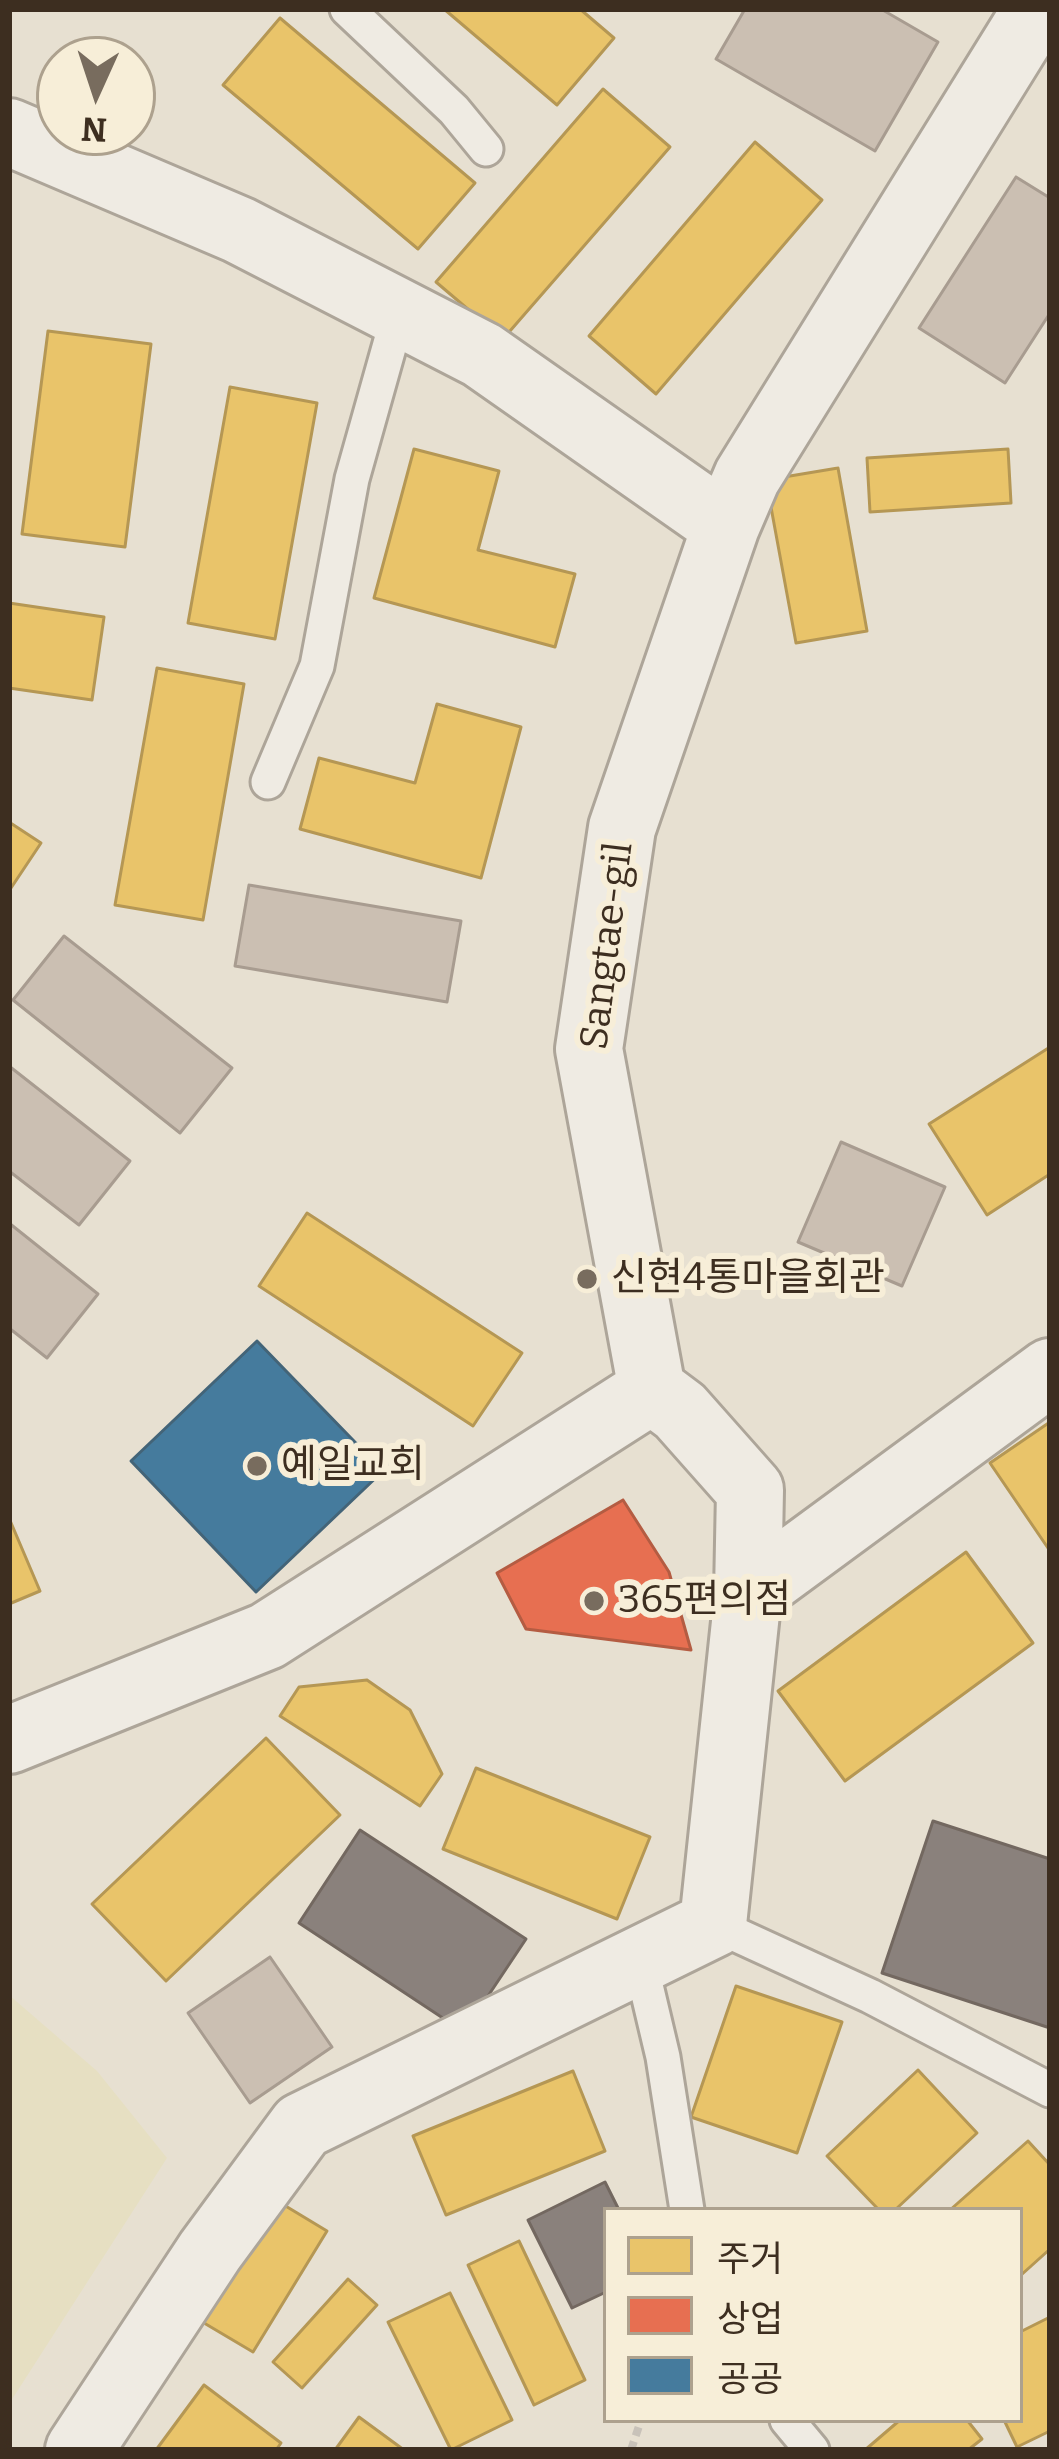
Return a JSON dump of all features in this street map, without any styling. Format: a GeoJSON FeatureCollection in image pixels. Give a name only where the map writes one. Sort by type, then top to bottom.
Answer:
{"type":"FeatureCollection","features":[{"type":"Feature","properties":{"kind":"street","name":"Sangtae-gil"},"geometry":{"type":"LineString","coordinates":[[652,1390],[589,1049],[622,828],[747,477],[1036,9]]}},
{"type":"Feature","properties":{"kind":"street"},"geometry":{"type":"LineString","coordinates":[[9,132],[239,230],[482,355],[726,526]]}},
{"type":"Feature","properties":{"kind":"street"},"geometry":{"type":"LineString","coordinates":[[748,1594],[1050,1372]]}},
{"type":"Feature","properties":{"kind":"street"},"geometry":{"type":"LineString","coordinates":[[9,1740],[267,1636],[652,1390],[680,1411],[749,1490],[748,1594],[713,1924],[302,2126],[79,2450]]}},
{"type":"Feature","properties":{"kind":"lane"},"geometry":{"type":"LineString","coordinates":[[347,9],[454,110],[487,149]]}},
{"type":"Feature","properties":{"kind":"lane"},"geometry":{"type":"LineString","coordinates":[[268,782],[317,666],[352,479],[399,312]]}},
{"type":"Feature","properties":{"kind":"lane"},"geometry":{"type":"LineString","coordinates":[[713,1924],[870,1996],[1050,2090]]}},
{"type":"Feature","properties":{"kind":"lane"},"geometry":{"type":"LineString","coordinates":[[640,1960],[663,2056],[687,2207]]}},
{"type":"Feature","properties":{"kind":"lane"},"geometry":{"type":"LineString","coordinates":[[790,2423],[812,2450]]}},
{"type":"Feature","properties":{"kind":"shaded area"},"geometry":{"type":"Polygon","coordinates":[[[9,1995],[97,2071],[167,2158],[9,2404],[9,1995]]]}},
{"type":"Feature","properties":{"kind":"building: 주거"},"geometry":{"type":"Polygon","coordinates":[[[444,9],[580,9],[614,38],[557,105],[444,9]]]}},
{"type":"Feature","properties":{"kind":"building: 주거"},"geometry":{"type":"Polygon","coordinates":[[[280,18],[475,183],[418,249],[223,85],[280,18]]]}},
{"type":"Feature","properties":{"kind":"building: 주거"},"geometry":{"type":"Polygon","coordinates":[[[603,89],[670,147],[503,339],[436,282],[603,89]]]}},
{"type":"Feature","properties":{"kind":"building: 주거"},"geometry":{"type":"Polygon","coordinates":[[[755,142],[822,200],[656,394],[589,336],[755,142]]]}},
{"type":"Feature","properties":{"kind":"building: 주거"},"geometry":{"type":"Polygon","coordinates":[[[48,331],[151,344],[125,547],[22,534],[48,331]]]}},
{"type":"Feature","properties":{"kind":"building: 주거"},"geometry":{"type":"Polygon","coordinates":[[[230,387],[317,403],[275,639],[188,623],[230,387]]]}},
{"type":"Feature","properties":{"kind":"building: 주거"},"geometry":{"type":"Polygon","coordinates":[[[414,449],[499,471],[478,550],[575,574],[555,647],[374,598],[414,449]]]}},
{"type":"Feature","properties":{"kind":"building: 주거"},"geometry":{"type":"Polygon","coordinates":[[[1008,449],[1011,503],[870,512],[867,458],[1008,449]]]}},
{"type":"Feature","properties":{"kind":"building: 주거"},"geometry":{"type":"Polygon","coordinates":[[[838,468],[867,631],[796,643],[766,480],[838,468]]]}},
{"type":"Feature","properties":{"kind":"building: 주거"},"geometry":{"type":"Polygon","coordinates":[[[9,603],[104,617],[92,700],[9,688],[9,603]]]}},
{"type":"Feature","properties":{"kind":"building: 주거"},"geometry":{"type":"Polygon","coordinates":[[[157,668],[244,684],[203,920],[115,905],[157,668]]]}},
{"type":"Feature","properties":{"kind":"building: 주거"},"geometry":{"type":"Polygon","coordinates":[[[437,704],[521,727],[481,878],[300,829],[319,758],[415,783],[437,704]]]}},
{"type":"Feature","properties":{"kind":"building: 주거"},"geometry":{"type":"Polygon","coordinates":[[[9,822],[41,843],[9,891],[9,822]]]}},
{"type":"Feature","properties":{"kind":"building: 주거"},"geometry":{"type":"Polygon","coordinates":[[[1050,1047],[1050,1174],[987,1215],[929,1124],[1050,1047]]]}},
{"type":"Feature","properties":{"kind":"building: 주거"},"geometry":{"type":"Polygon","coordinates":[[[307,1213],[522,1353],[473,1426],[259,1286],[307,1213]]]}},
{"type":"Feature","properties":{"kind":"building: 주거"},"geometry":{"type":"Polygon","coordinates":[[[1050,1422],[1050,1551],[990,1463],[1050,1422]]]}},
{"type":"Feature","properties":{"kind":"building: 주거"},"geometry":{"type":"Polygon","coordinates":[[[9,1518],[40,1591],[9,1604],[9,1518]]]}},
{"type":"Feature","properties":{"kind":"building: 주거"},"geometry":{"type":"Polygon","coordinates":[[[966,1552],[1033,1643],[845,1781],[778,1691],[966,1552]]]}},
{"type":"Feature","properties":{"kind":"building: 주거"},"geometry":{"type":"Polygon","coordinates":[[[367,1680],[410,1710],[442,1774],[420,1806],[280,1716],[299,1687],[367,1680]]]}},
{"type":"Feature","properties":{"kind":"building: 주거"},"geometry":{"type":"Polygon","coordinates":[[[266,1738],[340,1815],[166,1981],[92,1904],[266,1738]]]}},
{"type":"Feature","properties":{"kind":"building: 주거"},"geometry":{"type":"Polygon","coordinates":[[[476,1768],[650,1837],[617,1919],[443,1849],[476,1768]]]}},
{"type":"Feature","properties":{"kind":"building: 주거"},"geometry":{"type":"Polygon","coordinates":[[[736,1986],[842,2022],[797,2153],[691,2117],[736,1986]]]}},
{"type":"Feature","properties":{"kind":"building: 주거"},"geometry":{"type":"Polygon","coordinates":[[[918,2070],[977,2133],[898,2207],[876,2207],[827,2156],[918,2070]]]}},
{"type":"Feature","properties":{"kind":"building: 주거"},"geometry":{"type":"Polygon","coordinates":[[[573,2071],[605,2151],[446,2215],[413,2136],[573,2071]]]}},
{"type":"Feature","properties":{"kind":"building: 주거"},"geometry":{"type":"Polygon","coordinates":[[[1028,2141],[1050,2165],[1050,2249],[1023,2273],[1023,2207],[953,2207],[1028,2141]]]}},
{"type":"Feature","properties":{"kind":"building: 주거"},"geometry":{"type":"Polygon","coordinates":[[[274,2199],[327,2231],[253,2352],[199,2320],[274,2199]]]}},
{"type":"Feature","properties":{"kind":"building: 주거"},"geometry":{"type":"Polygon","coordinates":[[[519,2241],[585,2380],[534,2405],[468,2265],[519,2241]]]}},
{"type":"Feature","properties":{"kind":"building: 주거"},"geometry":{"type":"Polygon","coordinates":[[[348,2279],[377,2305],[302,2388],[273,2362],[348,2279]]]}},
{"type":"Feature","properties":{"kind":"building: 주거"},"geometry":{"type":"Polygon","coordinates":[[[450,2293],[512,2420],[451,2450],[388,2322],[450,2293]]]}},
{"type":"Feature","properties":{"kind":"building: 주거"},"geometry":{"type":"Polygon","coordinates":[[[1050,2317],[1050,2431],[1017,2447],[1005,2423],[1023,2423],[1023,2330],[1050,2317]]]}},
{"type":"Feature","properties":{"kind":"building: 주거"},"geometry":{"type":"Polygon","coordinates":[[[204,2385],[281,2443],[276,2450],[156,2450],[204,2385]]]}},
{"type":"Feature","properties":{"kind":"building: 주거"},"geometry":{"type":"Polygon","coordinates":[[[359,2417],[404,2450],[335,2450],[359,2417]]]}},
{"type":"Feature","properties":{"kind":"building: 주거"},"geometry":{"type":"Polygon","coordinates":[[[896,2423],[969,2423],[982,2439],[968,2450],[865,2450],[896,2423]]]}},
{"type":"Feature","properties":{"kind":"building: 상업","name":"365편의점"},"geometry":{"type":"Polygon","coordinates":[[[623,1500],[669,1572],[691,1650],[526,1629],[497,1573],[623,1500]]]}},
{"type":"Feature","properties":{"kind":"building: 공공","name":"예일교회"},"geometry":{"type":"Polygon","coordinates":[[[257,1341],[383,1471],[256,1592],[131,1461],[257,1341]]]}},
{"type":"Feature","properties":{"kind":"building: 공업"},"geometry":{"type":"Polygon","coordinates":[[[933,1821],[1050,1859],[1050,2028],[882,1973],[933,1821]]]}},
{"type":"Feature","properties":{"kind":"building: 공업"},"geometry":{"type":"Polygon","coordinates":[[[360,1830],[526,1939],[464,2032],[299,1923],[360,1830]]]}},
{"type":"Feature","properties":{"kind":"building: 공업"},"geometry":{"type":"Polygon","coordinates":[[[605,2182],[618,2207],[603,2207],[603,2293],[572,2308],[528,2220],[605,2182]]]}},
{"type":"Feature","properties":{"kind":"building: 기타"},"geometry":{"type":"Polygon","coordinates":[[[745,9],[881,9],[938,42],[875,151],[716,59],[745,9]]]}},
{"type":"Feature","properties":{"kind":"building: 기타"},"geometry":{"type":"Polygon","coordinates":[[[1016,177],[1050,198],[1050,313],[1005,383],[919,328],[1016,177]]]}},
{"type":"Feature","properties":{"kind":"building: 기타"},"geometry":{"type":"Polygon","coordinates":[[[249,885],[461,921],[447,1002],[235,966],[249,885]]]}},
{"type":"Feature","properties":{"kind":"building: 기타"},"geometry":{"type":"Polygon","coordinates":[[[64,936],[232,1068],[180,1133],[13,1000],[64,936]]]}},
{"type":"Feature","properties":{"kind":"building: 기타"},"geometry":{"type":"Polygon","coordinates":[[[9,1066],[130,1161],[79,1225],[9,1171],[9,1066]]]}},
{"type":"Feature","properties":{"kind":"building: 기타"},"geometry":{"type":"Polygon","coordinates":[[[841,1142],[945,1187],[902,1286],[798,1242],[841,1142]]]}},
{"type":"Feature","properties":{"kind":"building: 기타"},"geometry":{"type":"Polygon","coordinates":[[[9,1223],[98,1294],[47,1358],[9,1328],[9,1223]]]}},
{"type":"Feature","properties":{"kind":"building: 기타"},"geometry":{"type":"Polygon","coordinates":[[[270,1957],[332,2047],[250,2103],[188,2013],[270,1957]]]}},
{"type":"Feature","properties":{"kind":"place","name":"신현4통마을회관"},"geometry":{"type":"Point","coordinates":[587,1279]}},
{"type":"Feature","properties":{"kind":"place","name":"예일교회"},"geometry":{"type":"Point","coordinates":[257,1466]}},
{"type":"Feature","properties":{"kind":"place","name":"365편의점"},"geometry":{"type":"Point","coordinates":[594,1601]}}]}
